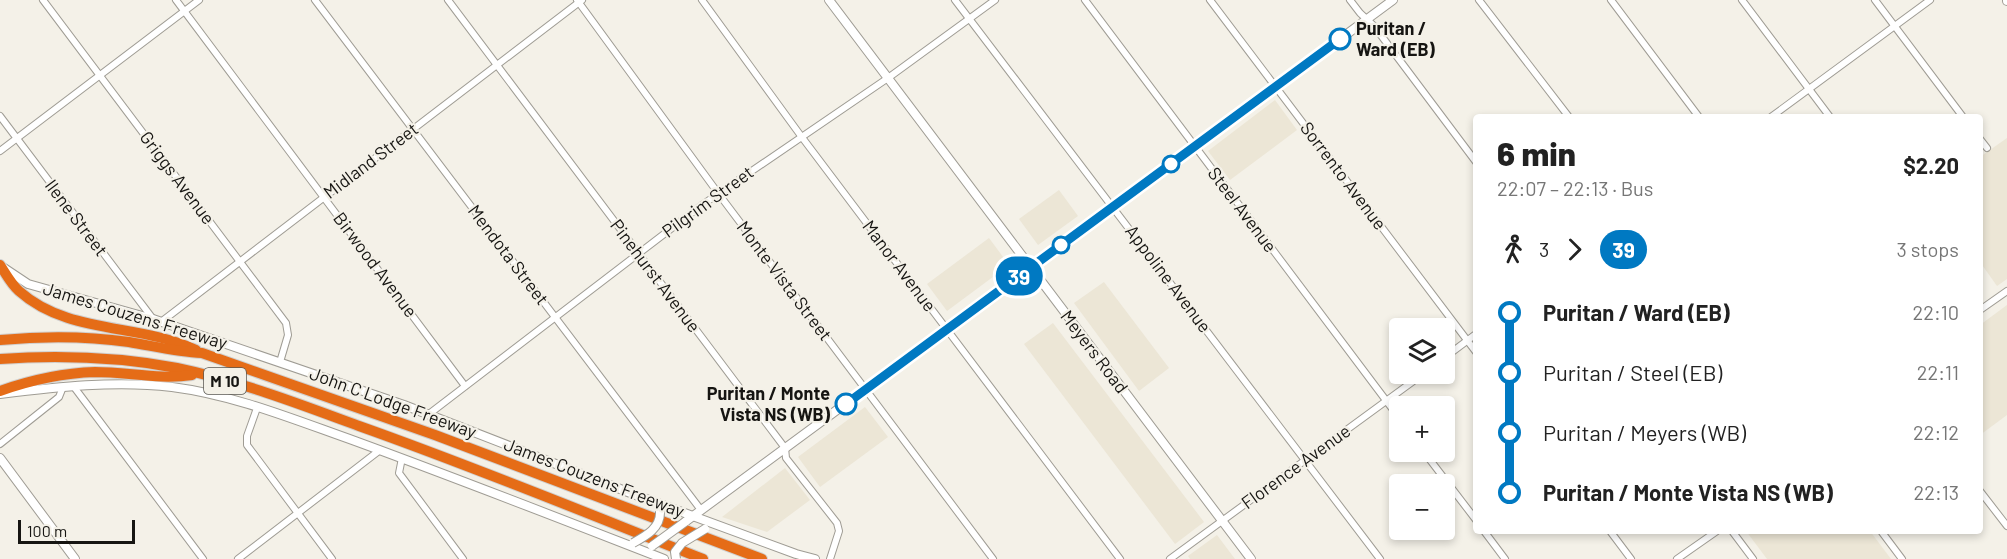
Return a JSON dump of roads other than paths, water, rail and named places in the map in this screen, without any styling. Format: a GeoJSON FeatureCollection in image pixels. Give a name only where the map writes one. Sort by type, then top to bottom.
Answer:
{"type":"FeatureCollection","features":[{"type":"Feature","properties":{"kind":"highway"},"geometry":{"type":"LineString","coordinates":[[0,265],[17,289],[31,301],[48,310],[83,323],[186,345],[202,353]]}},
{"type":"Feature","properties":{"kind":"highway","name":"John C Lodge Freeway"},"geometry":{"type":"LineString","coordinates":[[0,340],[84,338],[202,353],[435,435],[762,559]]}},
{"type":"Feature","properties":{"kind":"highway","name":"John C Lodge Freeway"},"geometry":{"type":"LineString","coordinates":[[0,359],[93,358],[177,369],[196,374],[285,400],[440,454],[703,559]]}},
{"type":"Feature","properties":{"kind":"highway"},"geometry":{"type":"LineString","coordinates":[[0,392],[52,376],[96,372],[172,378],[196,374]]}},
{"type":"Feature","properties":{"kind":"street","name":"Griggs Avenue"},"geometry":{"type":"LineString","coordinates":[[43,0],[286,323],[288,335],[280,362]]}},
{"type":"Feature","properties":{"kind":"street","name":"Birwood Avenue"},"geometry":{"type":"LineString","coordinates":[[176,0],[465,386]]}},
{"type":"Feature","properties":{"kind":"street"},"geometry":{"type":"LineString","coordinates":[[0,151],[199,0]]}},
{"type":"Feature","properties":{"kind":"street","name":"Mendota Street"},"geometry":{"type":"LineString","coordinates":[[315,0],[701,510]]}},
{"type":"Feature","properties":{"kind":"street","name":"Pinehurst Avenue"},"geometry":{"type":"LineString","coordinates":[[448,0],[785,448],[786,458],[837,523],[839,531],[830,559]]}},
{"type":"Feature","properties":{"kind":"street","name":"Manor Avenue"},"geometry":{"type":"LineString","coordinates":[[702,0],[801,136],[1120,559]]}},
{"type":"Feature","properties":{"kind":"street","name":"Meyers Road"},"geometry":{"type":"LineString","coordinates":[[830,0],[1251,559]]}},
{"type":"Feature","properties":{"kind":"street","name":"Appoline Avenue"},"geometry":{"type":"LineString","coordinates":[[955,0],[1380,559]]}},
{"type":"Feature","properties":{"kind":"street","name":"Pilgrim Street"},"geometry":{"type":"LineString","coordinates":[[429,414],[718,193],[888,78],[995,0]]}},
{"type":"Feature","properties":{"kind":"street","name":"Steel Avenue"},"geometry":{"type":"LineString","coordinates":[[1085,0],[1389,405]]}},
{"type":"Feature","properties":{"kind":"street","name":"Sorrento Avenue"},"geometry":{"type":"LineString","coordinates":[[1210,0],[1473,348]]}},
{"type":"Feature","properties":{"kind":"street"},"geometry":{"type":"LineString","coordinates":[[1350,0],[1473,158]]}},
{"type":"Feature","properties":{"kind":"street"},"geometry":{"type":"LineString","coordinates":[[635,559],[1393,0]]}},
{"type":"Feature","properties":{"kind":"street"},"geometry":{"type":"LineString","coordinates":[[1479,0],[1567,114]]}},
{"type":"Feature","properties":{"kind":"street"},"geometry":{"type":"LineString","coordinates":[[1611,0],[1697,114]]}},
{"type":"Feature","properties":{"kind":"street"},"geometry":{"type":"LineString","coordinates":[[1742,0],[1828,114]]}},
{"type":"Feature","properties":{"kind":"street"},"geometry":{"type":"LineString","coordinates":[[1875,0],[1962,114]]}},
{"type":"Feature","properties":{"kind":"street"},"geometry":{"type":"LineString","coordinates":[[1775,114],[1930,0]]}},
{"type":"Feature","properties":{"kind":"street","name":"Midland Street"},"geometry":{"type":"LineString","coordinates":[[157,321],[240,261],[579,1]]}},
{"type":"Feature","properties":{"kind":"street","name":"Monte Vista Street"},"geometry":{"type":"LineString","coordinates":[[579,1],[718,193],[866,389],[870,398],[993,559]]}},
{"type":"Feature","properties":{"kind":"street","name":"Ilene Street"},"geometry":{"type":"LineString","coordinates":[[0,116],[157,321]]}},
{"type":"Feature","properties":{"kind":"street"},"geometry":{"type":"LineString","coordinates":[[1983,143],[1987,148]]}},
{"type":"Feature","properties":{"kind":"street","name":"James Couzens Freeway"},"geometry":{"type":"LineString","coordinates":[[0,265],[28,284],[157,321],[429,414],[739,534],[815,559]]}},
{"type":"Feature","properties":{"kind":"street"},"geometry":{"type":"LineString","coordinates":[[1983,308],[2007,291]]}},
{"type":"Feature","properties":{"kind":"street"},"geometry":{"type":"LineString","coordinates":[[1455,350],[1473,336]]}},
{"type":"Feature","properties":{"kind":"street"},"geometry":{"type":"LineString","coordinates":[[0,392],[109,384],[173,387],[223,398],[402,458],[621,543],[649,549],[664,559]]}},
{"type":"Feature","properties":{"kind":"street","name":"Florence Avenue"},"geometry":{"type":"LineString","coordinates":[[1170,559],[1409,384]]}},
{"type":"Feature","properties":{"kind":"street"},"geometry":{"type":"LineString","coordinates":[[0,444],[59,397],[63,387]]}},
{"type":"Feature","properties":{"kind":"street"},"geometry":{"type":"LineString","coordinates":[[74,387],[203,559]]}},
{"type":"Feature","properties":{"kind":"street"},"geometry":{"type":"LineString","coordinates":[[257,408],[247,436],[247,445],[332,559]]}},
{"type":"Feature","properties":{"kind":"street"},"geometry":{"type":"LineString","coordinates":[[238,559],[380,450]]}},
{"type":"Feature","properties":{"kind":"street"},"geometry":{"type":"LineString","coordinates":[[0,458],[75,559]]}},
{"type":"Feature","properties":{"kind":"street"},"geometry":{"type":"LineString","coordinates":[[402,458],[399,473],[463,559]]}},
{"type":"Feature","properties":{"kind":"street"},"geometry":{"type":"LineString","coordinates":[[1432,462],[1473,516]]}},
{"type":"Feature","properties":{"kind":"street"},"geometry":{"type":"LineString","coordinates":[[1983,495],[2007,526]]}},
{"type":"Feature","properties":{"kind":"street"},"geometry":{"type":"LineString","coordinates":[[621,543],[633,543],[652,531],[660,519],[660,511],[652,501]]}},
{"type":"Feature","properties":{"kind":"street"},"geometry":{"type":"LineString","coordinates":[[676,559],[675,552],[682,543],[705,529],[713,527],[739,534]]}},
{"type":"Feature","properties":{"kind":"street"},"geometry":{"type":"LineString","coordinates":[[1486,534],[1505,559]]}},
{"type":"Feature","properties":{"kind":"street"},"geometry":{"type":"LineString","coordinates":[[1612,534],[1631,559]]}},
{"type":"Feature","properties":{"kind":"street"},"geometry":{"type":"LineString","coordinates":[[1677,559],[1712,534]]}},
{"type":"Feature","properties":{"kind":"street"},"geometry":{"type":"LineString","coordinates":[[1734,534],[1753,559]]}},
{"type":"Feature","properties":{"kind":"street"},"geometry":{"type":"LineString","coordinates":[[1883,534],[1902,559]]}},
{"type":"Feature","properties":{"kind":"place","name":"Puritan / Ward (EB)"},"geometry":{"type":"Point","coordinates":[1340,39]}},
{"type":"Feature","properties":{"kind":"place","name":"Puritan / Monte Vista NS (WB)"},"geometry":{"type":"Point","coordinates":[846,404]}}]}
